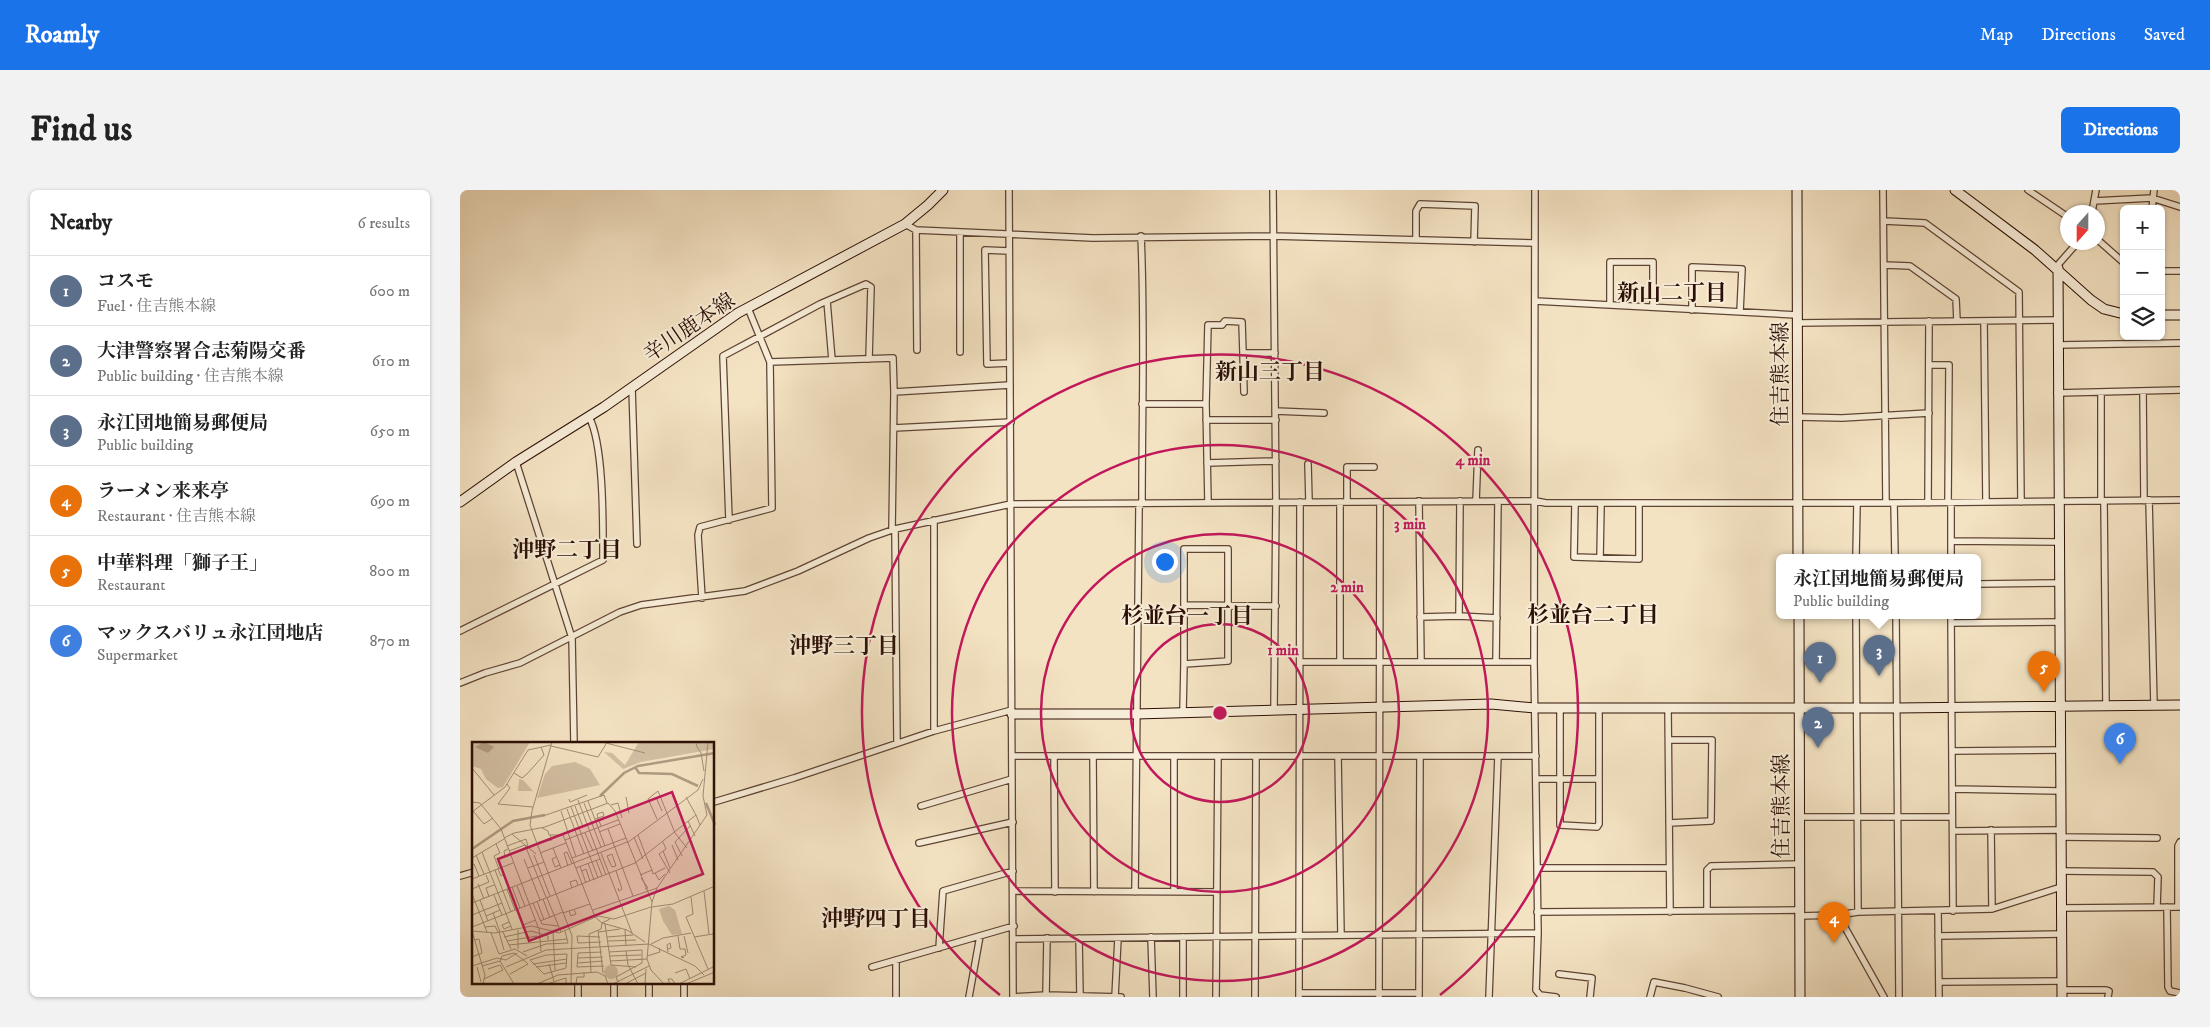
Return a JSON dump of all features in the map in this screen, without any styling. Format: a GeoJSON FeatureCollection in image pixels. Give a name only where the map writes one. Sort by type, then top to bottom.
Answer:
{"type":"FeatureCollection","features":[{"type":"Feature","properties":{"kind":"street","name":"辛川鹿本線"},"geometry":{"type":"LineString","coordinates":[[460,502],[516,462],[632,388],[700,338],[748,308],[886,236],[905,224],[928,206],[943,190]]}},
{"type":"Feature","properties":{"kind":"street"},"geometry":{"type":"LineString","coordinates":[[1009,190],[1013,997],[1046,995],[1121,997]]}},
{"type":"Feature","properties":{"kind":"street"},"geometry":{"type":"LineString","coordinates":[[1273,190],[1272,236],[1276,411],[1274,709]]}},
{"type":"Feature","properties":{"kind":"street"},"geometry":{"type":"LineString","coordinates":[[1535,190],[1536,501],[1534,662],[1538,933],[1536,990],[1540,995],[1556,997]]}},
{"type":"Feature","properties":{"kind":"street","name":"住吉熊本線"},"geometry":{"type":"LineString","coordinates":[[1797,190],[1798,554]]}},
{"type":"Feature","properties":{"kind":"street"},"geometry":{"type":"LineString","coordinates":[[1883,190],[1886,503]]}},
{"type":"Feature","properties":{"kind":"street"},"geometry":{"type":"LineString","coordinates":[[1955,190],[2057,268],[2090,300],[2104,309],[2120,313]]}},
{"type":"Feature","properties":{"kind":"street"},"geometry":{"type":"LineString","coordinates":[[2028,190],[2060,212]]}},
{"type":"Feature","properties":{"kind":"street"},"geometry":{"type":"LineString","coordinates":[[2093,205],[2096,190]]}},
{"type":"Feature","properties":{"kind":"street"},"geometry":{"type":"LineString","coordinates":[[2152,205],[2154,190]]}},
{"type":"Feature","properties":{"kind":"street"},"geometry":{"type":"LineString","coordinates":[[2094,201],[2152,198],[2180,207]]}},
{"type":"Feature","properties":{"kind":"street"},"geometry":{"type":"LineString","coordinates":[[1416,240],[1416,211],[1420,204],[1429,204],[1475,206],[1474,242]]}},
{"type":"Feature","properties":{"kind":"street"},"geometry":{"type":"LineString","coordinates":[[1884,222],[1926,223],[2019,292],[2021,502]]}},
{"type":"Feature","properties":{"kind":"street"},"geometry":{"type":"LineString","coordinates":[[905,224],[916,230],[1093,238],[1272,236],[1534,243]]}},
{"type":"Feature","properties":{"kind":"street"},"geometry":{"type":"LineString","coordinates":[[916,230],[917,350]]}},
{"type":"Feature","properties":{"kind":"street"},"geometry":{"type":"LineString","coordinates":[[960,232],[960,352]]}},
{"type":"Feature","properties":{"kind":"street"},"geometry":{"type":"LineString","coordinates":[[1136,892],[1135,756],[1139,508],[1142,502],[1144,322],[1142,236]]}},
{"type":"Feature","properties":{"kind":"street"},"geometry":{"type":"LineString","coordinates":[[2105,246],[2120,259]]}},
{"type":"Feature","properties":{"kind":"street"},"geometry":{"type":"LineString","coordinates":[[1009,251],[986,250],[986,269],[987,364],[1010,363]]}},
{"type":"Feature","properties":{"kind":"street"},"geometry":{"type":"LineString","coordinates":[[2062,989],[2061,750],[2058,706],[2057,268],[2072,250]]}},
{"type":"Feature","properties":{"kind":"street"},"geometry":{"type":"LineString","coordinates":[[1610,305],[1610,262],[1652,262],[1653,306]]}},
{"type":"Feature","properties":{"kind":"street"},"geometry":{"type":"LineString","coordinates":[[1885,265],[1910,266],[1956,298],[1957,321]]}},
{"type":"Feature","properties":{"kind":"street"},"geometry":{"type":"LineString","coordinates":[[1692,310],[1692,267],[1742,269],[1740,312]]}},
{"type":"Feature","properties":{"kind":"street"},"geometry":{"type":"LineString","coordinates":[[2165,271],[2180,271]]}},
{"type":"Feature","properties":{"kind":"street"},"geometry":{"type":"LineString","coordinates":[[729,520],[723,356],[828,301],[866,284],[871,287],[869,359]]}},
{"type":"Feature","properties":{"kind":"street"},"geometry":{"type":"LineString","coordinates":[[828,301],[832,360]]}},
{"type":"Feature","properties":{"kind":"street"},"geometry":{"type":"LineString","coordinates":[[1535,301],[1653,306],[1740,312],[1797,319],[1884,322],[2057,320]]}},
{"type":"Feature","properties":{"kind":"street"},"geometry":{"type":"LineString","coordinates":[[702,598],[698,535],[700,528],[772,508],[770,362],[748,308]]}},
{"type":"Feature","properties":{"kind":"street"},"geometry":{"type":"LineString","coordinates":[[2165,314],[2180,315]]}},
{"type":"Feature","properties":{"kind":"street"},"geometry":{"type":"LineString","coordinates":[[1208,502],[1206,404],[1208,325],[1222,325],[1225,321],[1242,322],[1244,392]]}},
{"type":"Feature","properties":{"kind":"street"},"geometry":{"type":"LineString","coordinates":[[1984,321],[1986,502]]}},
{"type":"Feature","properties":{"kind":"street"},"geometry":{"type":"LineString","coordinates":[[1928,503],[1929,322]]}},
{"type":"Feature","properties":{"kind":"street"},"geometry":{"type":"LineString","coordinates":[[2058,345],[2180,343]]}},
{"type":"Feature","properties":{"kind":"street"},"geometry":{"type":"LineString","coordinates":[[1243,353],[1275,353]]}},
{"type":"Feature","properties":{"kind":"street"},"geometry":{"type":"LineString","coordinates":[[770,362],[892,358],[894,392],[897,743]]}},
{"type":"Feature","properties":{"kind":"street"},"geometry":{"type":"LineString","coordinates":[[1929,365],[1949,365],[1951,554]]}},
{"type":"Feature","properties":{"kind":"street"},"geometry":{"type":"LineString","coordinates":[[894,392],[1010,385]]}},
{"type":"Feature","properties":{"kind":"street"},"geometry":{"type":"LineString","coordinates":[[632,388],[637,544]]}},
{"type":"Feature","properties":{"kind":"street"},"geometry":{"type":"LineString","coordinates":[[2057,393],[2180,390]]}},
{"type":"Feature","properties":{"kind":"street"},"geometry":{"type":"LineString","coordinates":[[2143,391],[2154,705]]}},
{"type":"Feature","properties":{"kind":"street"},"geometry":{"type":"LineString","coordinates":[[2101,392],[2106,705]]}},
{"type":"Feature","properties":{"kind":"street"},"geometry":{"type":"LineString","coordinates":[[1142,404],[1206,404]]}},
{"type":"Feature","properties":{"kind":"street"},"geometry":{"type":"LineString","coordinates":[[1276,411],[1324,413]]}},
{"type":"Feature","properties":{"kind":"street"},"geometry":{"type":"LineString","coordinates":[[1797,417],[1886,416],[1929,413]]}},
{"type":"Feature","properties":{"kind":"street"},"geometry":{"type":"LineString","coordinates":[[460,631],[603,560],[598,452],[595,427],[589,416]]}},
{"type":"Feature","properties":{"kind":"street"},"geometry":{"type":"LineString","coordinates":[[1206,420],[1276,420]]}},
{"type":"Feature","properties":{"kind":"street"},"geometry":{"type":"LineString","coordinates":[[894,428],[1011,422]]}},
{"type":"Feature","properties":{"kind":"street"},"geometry":{"type":"LineString","coordinates":[[1476,501],[1478,450]]}},
{"type":"Feature","properties":{"kind":"street"},"geometry":{"type":"LineString","coordinates":[[1207,464],[1276,461]]}},
{"type":"Feature","properties":{"kind":"street"},"geometry":{"type":"LineString","coordinates":[[516,462],[572,638],[574,742]]}},
{"type":"Feature","properties":{"kind":"street"},"geometry":{"type":"LineString","coordinates":[[1308,464],[1309,502]]}},
{"type":"Feature","properties":{"kind":"street"},"geometry":{"type":"LineString","coordinates":[[1347,502],[1347,467],[1374,467]]}},
{"type":"Feature","properties":{"kind":"street"},"geometry":{"type":"LineString","coordinates":[[460,683],[485,673],[520,663],[620,612],[640,605],[745,591],[798,571],[869,538],[934,520],[1011,504],[1460,501],[1536,501],[1575,504],[1950,503],[2180,500]]}},
{"type":"Feature","properties":{"kind":"street"},"geometry":{"type":"LineString","coordinates":[[1458,616],[1460,501]]}},
{"type":"Feature","properties":{"kind":"street"},"geometry":{"type":"LineString","coordinates":[[1496,662],[1498,501]]}},
{"type":"Feature","properties":{"kind":"street"},"geometry":{"type":"LineString","coordinates":[[1300,502],[1299,995],[1419,995],[1420,756]]}},
{"type":"Feature","properties":{"kind":"street"},"geometry":{"type":"LineString","coordinates":[[1340,502],[1340,662]]}},
{"type":"Feature","properties":{"kind":"street"},"geometry":{"type":"LineString","coordinates":[[1379,995],[1380,502]]}},
{"type":"Feature","properties":{"kind":"street"},"geometry":{"type":"LineString","coordinates":[[1419,502],[1421,662]]}},
{"type":"Feature","properties":{"kind":"street"},"geometry":{"type":"LineString","coordinates":[[1856,554],[1857,503]]}},
{"type":"Feature","properties":{"kind":"street"},"geometry":{"type":"LineString","coordinates":[[1894,503],[1895,554]]}},
{"type":"Feature","properties":{"kind":"street"},"geometry":{"type":"LineString","coordinates":[[1575,504],[1574,557],[1639,559],[1639,504]]}},
{"type":"Feature","properties":{"kind":"street"},"geometry":{"type":"LineString","coordinates":[[1600,558],[1601,504]]}},
{"type":"Feature","properties":{"kind":"street"},"geometry":{"type":"LineString","coordinates":[[934,520],[934,731]]}},
{"type":"Feature","properties":{"kind":"street"},"geometry":{"type":"LineString","coordinates":[[1951,541],[2058,542]]}},
{"type":"Feature","properties":{"kind":"street"},"geometry":{"type":"LineString","coordinates":[[1182,711],[1184,549],[1228,548],[1228,661],[1184,664]]}},
{"type":"Feature","properties":{"kind":"street"},"geometry":{"type":"LineString","coordinates":[[1981,584],[2058,583]]}},
{"type":"Feature","properties":{"kind":"street"},"geometry":{"type":"LineString","coordinates":[[1184,606],[1276,606]]}},
{"type":"Feature","properties":{"kind":"street"},"geometry":{"type":"LineString","coordinates":[[1420,617],[1496,618]]}},
{"type":"Feature","properties":{"kind":"street","name":"住吉熊本線"},"geometry":{"type":"LineString","coordinates":[[1799,619],[1798,817],[1800,997]]}},
{"type":"Feature","properties":{"kind":"street"},"geometry":{"type":"LineString","coordinates":[[1856,619],[1858,912]]}},
{"type":"Feature","properties":{"kind":"street"},"geometry":{"type":"LineString","coordinates":[[1896,619],[1899,997]]}},
{"type":"Feature","properties":{"kind":"street"},"geometry":{"type":"LineString","coordinates":[[1951,619],[1953,911]]}},
{"type":"Feature","properties":{"kind":"street"},"geometry":{"type":"LineString","coordinates":[[1951,623],[2059,622]]}},
{"type":"Feature","properties":{"kind":"street"},"geometry":{"type":"LineString","coordinates":[[1300,662],[1534,662]]}},
{"type":"Feature","properties":{"kind":"street"},"geometry":{"type":"LineString","coordinates":[[715,802],[794,778],[934,731],[1012,712],[1136,714],[1182,711],[1300,710],[1491,704],[1536,708],[1896,708],[2180,705]]}},
{"type":"Feature","properties":{"kind":"street"},"geometry":{"type":"LineString","coordinates":[[1560,708],[1560,825],[1597,827],[1599,824],[1599,707]]}},
{"type":"Feature","properties":{"kind":"street"},"geometry":{"type":"LineString","coordinates":[[1668,708],[1670,912]]}},
{"type":"Feature","properties":{"kind":"street"},"geometry":{"type":"LineString","coordinates":[[1669,740],[1712,740],[1711,821],[1670,822]]}},
{"type":"Feature","properties":{"kind":"street"},"geometry":{"type":"LineString","coordinates":[[1953,751],[2061,750]]}},
{"type":"Feature","properties":{"kind":"street"},"geometry":{"type":"LineString","coordinates":[[1012,756],[1536,756]]}},
{"type":"Feature","properties":{"kind":"street"},"geometry":{"type":"LineString","coordinates":[[1054,756],[1055,892]]}},
{"type":"Feature","properties":{"kind":"street"},"geometry":{"type":"LineString","coordinates":[[1093,756],[1094,892]]}},
{"type":"Feature","properties":{"kind":"street"},"geometry":{"type":"LineString","coordinates":[[1174,756],[1174,892]]}},
{"type":"Feature","properties":{"kind":"street"},"geometry":{"type":"LineString","coordinates":[[1216,997],[1218,756]]}},
{"type":"Feature","properties":{"kind":"street"},"geometry":{"type":"LineString","coordinates":[[1255,997],[1256,756]]}},
{"type":"Feature","properties":{"kind":"street"},"geometry":{"type":"LineString","coordinates":[[1338,756],[1341,935]]}},
{"type":"Feature","properties":{"kind":"street"},"geometry":{"type":"LineString","coordinates":[[1489,997],[1498,756]]}},
{"type":"Feature","properties":{"kind":"street"},"geometry":{"type":"LineString","coordinates":[[920,806],[1012,779]]}},
{"type":"Feature","properties":{"kind":"street"},"geometry":{"type":"LineString","coordinates":[[1536,779],[1599,779]]}},
{"type":"Feature","properties":{"kind":"street"},"geometry":{"type":"LineString","coordinates":[[1952,789],[2060,791]]}},
{"type":"Feature","properties":{"kind":"street"},"geometry":{"type":"LineString","coordinates":[[1798,817],[1952,817]]}},
{"type":"Feature","properties":{"kind":"street"},"geometry":{"type":"LineString","coordinates":[[919,844],[1013,822]]}},
{"type":"Feature","properties":{"kind":"street"},"geometry":{"type":"LineString","coordinates":[[1952,831],[1991,830],[2157,838]]}},
{"type":"Feature","properties":{"kind":"street"},"geometry":{"type":"LineString","coordinates":[[1991,830],[1992,909]]}},
{"type":"Feature","properties":{"kind":"street"},"geometry":{"type":"LineString","coordinates":[[2062,908],[2179,907],[2178,846],[2180,842]]}},
{"type":"Feature","properties":{"kind":"street"},"geometry":{"type":"LineString","coordinates":[[1707,911],[1707,870],[1711,866],[1799,864]]}},
{"type":"Feature","properties":{"kind":"street"},"geometry":{"type":"LineString","coordinates":[[1537,868],[1669,868]]}},
{"type":"Feature","properties":{"kind":"street"},"geometry":{"type":"LineString","coordinates":[[939,948],[943,890],[1013,871]]}},
{"type":"Feature","properties":{"kind":"street"},"geometry":{"type":"LineString","coordinates":[[2061,871],[2153,872],[2158,877],[2157,907]]}},
{"type":"Feature","properties":{"kind":"street"},"geometry":{"type":"LineString","coordinates":[[1537,912],[1707,911],[1838,915],[1858,912],[1953,911],[1992,909],[2062,887]]}},
{"type":"Feature","properties":{"kind":"street"},"geometry":{"type":"LineString","coordinates":[[1013,891],[1217,892]]}},
{"type":"Feature","properties":{"kind":"street"},"geometry":{"type":"LineString","coordinates":[[2167,907],[2168,987],[2170,991],[2180,993]]}},
{"type":"Feature","properties":{"kind":"street"},"geometry":{"type":"LineString","coordinates":[[1938,911],[1939,997]]}},
{"type":"Feature","properties":{"kind":"street"},"geometry":{"type":"LineString","coordinates":[[1838,915],[1884,997]]}},
{"type":"Feature","properties":{"kind":"street"},"geometry":{"type":"LineString","coordinates":[[872,967],[1014,926]]}},
{"type":"Feature","properties":{"kind":"street"},"geometry":{"type":"LineString","coordinates":[[1014,939],[1538,933]]}},
{"type":"Feature","properties":{"kind":"street"},"geometry":{"type":"LineString","coordinates":[[1938,936],[2062,934]]}},
{"type":"Feature","properties":{"kind":"street"},"geometry":{"type":"LineString","coordinates":[[969,997],[980,936]]}},
{"type":"Feature","properties":{"kind":"street"},"geometry":{"type":"LineString","coordinates":[[1152,937],[1152,997]]}},
{"type":"Feature","properties":{"kind":"street"},"geometry":{"type":"LineString","coordinates":[[1183,937],[1183,997]]}},
{"type":"Feature","properties":{"kind":"street"},"geometry":{"type":"LineString","coordinates":[[1046,938],[1046,995]]}},
{"type":"Feature","properties":{"kind":"street"},"geometry":{"type":"LineString","coordinates":[[1079,938],[1080,996]]}},
{"type":"Feature","properties":{"kind":"street"},"geometry":{"type":"LineString","coordinates":[[1115,997],[1118,938]]}},
{"type":"Feature","properties":{"kind":"street"},"geometry":{"type":"LineString","coordinates":[[896,960],[896,997]]}},
{"type":"Feature","properties":{"kind":"street"},"geometry":{"type":"LineString","coordinates":[[1559,974],[1592,978],[1590,997]]}},
{"type":"Feature","properties":{"kind":"street"},"geometry":{"type":"LineString","coordinates":[[1650,997],[1654,982],[1718,997]]}},
{"type":"Feature","properties":{"kind":"street"},"geometry":{"type":"LineString","coordinates":[[1939,982],[2106,990],[2109,991],[2108,997]]}},
{"type":"Feature","properties":{"kind":"street"},"geometry":{"type":"LineString","coordinates":[[578,984],[578,997]]}},
{"type":"Feature","properties":{"kind":"street"},"geometry":{"type":"LineString","coordinates":[[614,984],[614,997]]}},
{"type":"Feature","properties":{"kind":"street"},"geometry":{"type":"LineString","coordinates":[[649,984],[649,997]]}},
{"type":"Feature","properties":{"kind":"street"},"geometry":{"type":"LineString","coordinates":[[684,984],[684,997]]}},
{"type":"Feature","properties":{"kind":"place","name":"永江団地簡易郵便局"},"geometry":{"type":"Point","coordinates":[1879,676]}},
{"type":"Feature","properties":{"kind":"place","name":"コスモ"},"geometry":{"type":"Point","coordinates":[1820,683]}},
{"type":"Feature","properties":{"kind":"place","name":"中華料理「獅子王」"},"geometry":{"type":"Point","coordinates":[2044,692]}},
{"type":"Feature","properties":{"kind":"place","name":"大津警察署合志菊陽交番"},"geometry":{"type":"Point","coordinates":[1818,748]}},
{"type":"Feature","properties":{"kind":"place","name":"マックスバリュ永江団地店"},"geometry":{"type":"Point","coordinates":[2120,764]}},
{"type":"Feature","properties":{"kind":"place","name":"ラーメン来来亭"},"geometry":{"type":"Point","coordinates":[1834,943]}},
{"type":"Feature","properties":{"kind":"district","name":"新山二丁目"},"geometry":{"type":"Point","coordinates":[1672,292]}},
{"type":"Feature","properties":{"kind":"district","name":"新山三丁目"},"geometry":{"type":"Point","coordinates":[1270,371]}},
{"type":"Feature","properties":{"kind":"district","name":"沖野二丁目"},"geometry":{"type":"Point","coordinates":[567,549]}},
{"type":"Feature","properties":{"kind":"district","name":"杉並台二丁目"},"geometry":{"type":"Point","coordinates":[1593,614]}},
{"type":"Feature","properties":{"kind":"district","name":"杉並台一丁目"},"geometry":{"type":"Point","coordinates":[1187,615]}},
{"type":"Feature","properties":{"kind":"district","name":"沖野三丁目"},"geometry":{"type":"Point","coordinates":[844,645]}},
{"type":"Feature","properties":{"kind":"district","name":"沖野四丁目"},"geometry":{"type":"Point","coordinates":[876,918]}}]}
